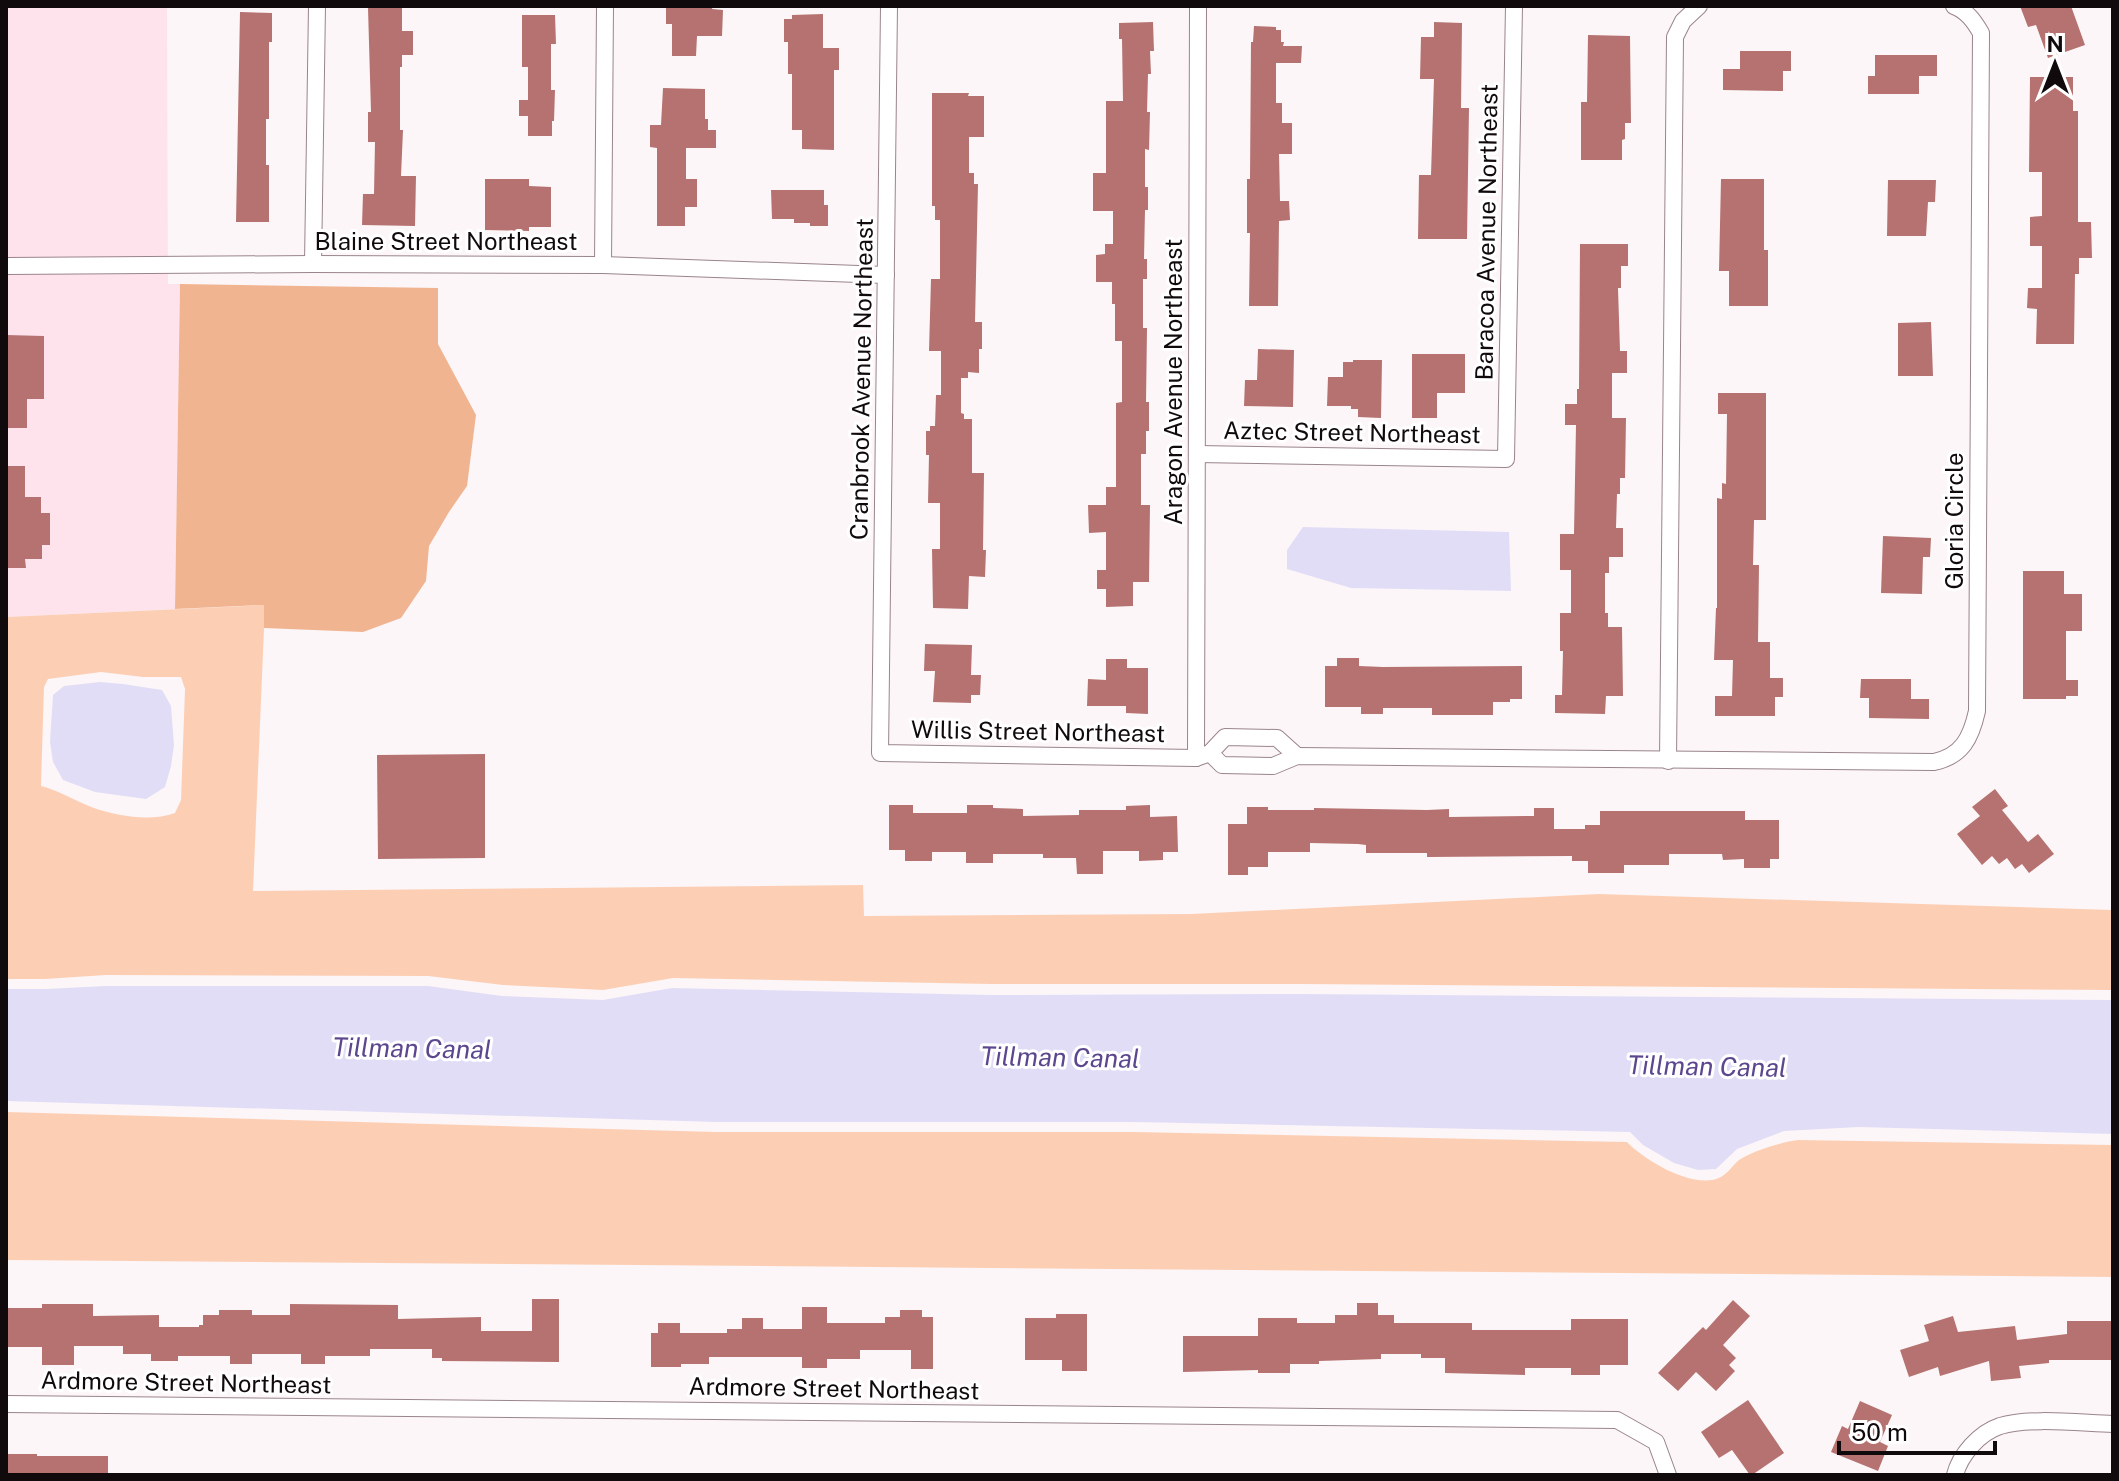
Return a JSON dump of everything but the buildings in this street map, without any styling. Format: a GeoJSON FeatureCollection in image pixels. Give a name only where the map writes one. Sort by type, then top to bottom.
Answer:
{"type":"FeatureCollection","features":[{"type":"Feature","properties":{"kind":"street"},"geometry":{"type":"LineString","coordinates":[[313,264],[317,6]]}},
{"type":"Feature","properties":{"kind":"street"},"geometry":{"type":"LineString","coordinates":[[603,265],[605,6]]}},
{"type":"Feature","properties":{"kind":"street","name":"Cranbrook Avenue Northeast"},"geometry":{"type":"LineString","coordinates":[[880,753],[889,6]]}},
{"type":"Feature","properties":{"kind":"street","name":"Aragon Avenue Northeast"},"geometry":{"type":"LineString","coordinates":[[1198,6],[1197,454],[1203,755]]}},
{"type":"Feature","properties":{"kind":"street","name":"Baracoa Avenue Northeast"},"geometry":{"type":"LineString","coordinates":[[1506,459],[1514,6]]}},
{"type":"Feature","properties":{"kind":"street"},"geometry":{"type":"LineString","coordinates":[[1668,761],[1675,37],[1683,21],[1699,6]]}},
{"type":"Feature","properties":{"kind":"street","name":"Gloria Circle"},"geometry":{"type":"LineString","coordinates":[[1297,756],[1277,738],[1268,737],[1225,737],[1203,755],[1222,765],[1273,766],[1297,756],[1934,762],[1950,759],[1962,747],[1973,729],[1977,711],[1981,33],[1972,18],[1954,6]]}},
{"type":"Feature","properties":{"kind":"street","name":"Blaine Street Northeast"},"geometry":{"type":"LineString","coordinates":[[6,266],[603,265],[886,275]]}},
{"type":"Feature","properties":{"kind":"street","name":"Aztec Street Northeast"},"geometry":{"type":"LineString","coordinates":[[1197,454],[1506,459]]}},
{"type":"Feature","properties":{"kind":"street","name":"Willis Street Northeast"},"geometry":{"type":"LineString","coordinates":[[880,753],[1203,755]]}},
{"type":"Feature","properties":{"kind":"street","name":"Ardmore Street Northeast"},"geometry":{"type":"LineString","coordinates":[[6,1404],[1617,1420],[1656,1442],[1668,1475]]}},
{"type":"Feature","properties":{"kind":"street"},"geometry":{"type":"LineString","coordinates":[[1955,1475],[1958,1462],[1977,1440],[1997,1427],[2024,1422],[2113,1424]]}},
{"type":"Feature","properties":{"kind":"shaded area"},"geometry":{"type":"Polygon","coordinates":[[[6,6],[167,6],[168,284],[180,284],[175,609],[6,617],[6,6]]]}},
{"type":"Feature","properties":{"kind":"shaded area"},"geometry":{"type":"Polygon","coordinates":[[[180,284],[438,288],[438,344],[476,415],[467,486],[429,546],[426,581],[401,618],[363,632],[264,628],[264,605],[175,609],[180,284]]]}},
{"type":"Feature","properties":{"kind":"shaded area"},"geometry":{"type":"Polygon","coordinates":[[[265,605],[253,891],[863,885],[864,916],[1191,914],[1599,894],[2113,910],[2113,990],[990,984],[673,978],[603,990],[503,985],[428,976],[106,975],[6,979],[6,617],[265,605]],[[101,672],[48,679],[44,687],[41,786],[113,813],[145,817],[175,813],[181,800],[185,689],[181,677],[101,672]]]}},
{"type":"Feature","properties":{"kind":"shaded area"},"geometry":{"type":"Polygon","coordinates":[[[6,1112],[716,1132],[1133,1132],[1627,1142],[1657,1165],[1698,1180],[1721,1177],[1751,1153],[1798,1140],[2113,1145],[2113,1277],[6,1260],[6,1112]]]}},
{"type":"Feature","properties":{"kind":"water"},"geometry":{"type":"Polygon","coordinates":[[[1303,527],[1509,532],[1511,591],[1351,588],[1287,569],[1287,550],[1303,527]]]}},
{"type":"Feature","properties":{"kind":"water"},"geometry":{"type":"Polygon","coordinates":[[[100,682],[162,690],[171,706],[174,745],[171,766],[165,787],[146,799],[95,792],[63,780],[53,762],[50,742],[53,695],[64,686],[100,682]]]}},
{"type":"Feature","properties":{"kind":"water","name":"Tillman Canal"},"geometry":{"type":"Polygon","coordinates":[[[428,986],[502,996],[603,1000],[672,988],[990,995],[2113,1000],[2113,1134],[1859,1127],[1784,1131],[1737,1149],[1716,1169],[1698,1170],[1674,1163],[1643,1145],[1630,1132],[1133,1122],[716,1122],[6,1101],[6,989],[428,986]]]}}]}
